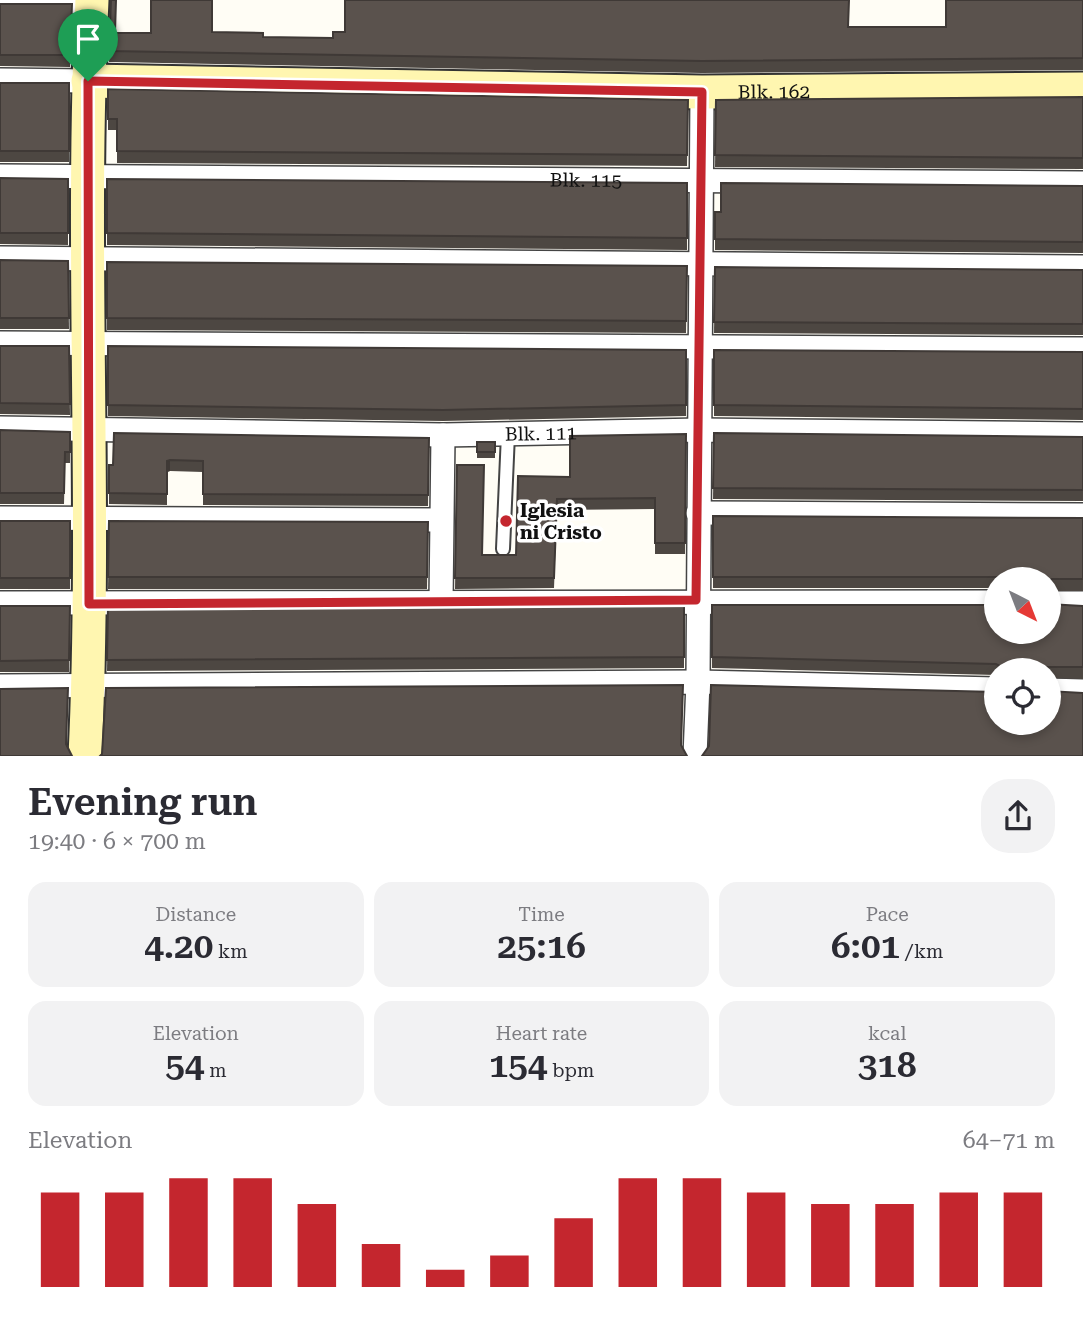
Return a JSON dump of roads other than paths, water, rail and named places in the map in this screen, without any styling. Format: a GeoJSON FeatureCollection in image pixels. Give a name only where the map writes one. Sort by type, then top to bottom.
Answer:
{"type":"FeatureCollection","features":[{"type":"Feature","properties":{"kind":"street"},"geometry":{"type":"LineString","coordinates":[[0,1],[92,1],[88,81],[91,430],[85,756]]}},
{"type":"Feature","properties":{"kind":"street"},"geometry":{"type":"LineString","coordinates":[[0,80],[88,81]]}},
{"type":"Feature","properties":{"kind":"street","name":"Blk. 162"},"geometry":{"type":"LineString","coordinates":[[88,81],[702,92],[1083,89]]}},
{"type":"Feature","properties":{"kind":"street"},"geometry":{"type":"LineString","coordinates":[[695,756],[698,682],[696,600],[702,92]]}},
{"type":"Feature","properties":{"kind":"street","name":"Blk. 115"},"geometry":{"type":"LineString","coordinates":[[0,176],[1083,183]]}},
{"type":"Feature","properties":{"kind":"street"},"geometry":{"type":"LineString","coordinates":[[0,258],[1083,267]]}},
{"type":"Feature","properties":{"kind":"street"},"geometry":{"type":"LineString","coordinates":[[0,343],[1083,349]]}},
{"type":"Feature","properties":{"kind":"street","name":"Blk. 111"},"geometry":{"type":"LineString","coordinates":[[0,428],[443,435],[700,430],[1083,434]]}},
{"type":"Feature","properties":{"kind":"street"},"geometry":{"type":"LineString","coordinates":[[441,602],[443,435]]}},
{"type":"Feature","properties":{"kind":"street"},"geometry":{"type":"LineString","coordinates":[[698,513],[1083,515]]}},
{"type":"Feature","properties":{"kind":"street"},"geometry":{"type":"LineString","coordinates":[[0,518],[441,520]]}},
{"type":"Feature","properties":{"kind":"street"},"geometry":{"type":"LineString","coordinates":[[0,603],[696,600],[984,602]]}},
{"type":"Feature","properties":{"kind":"street"},"geometry":{"type":"LineString","coordinates":[[1061,603],[1083,603]]}},
{"type":"Feature","properties":{"kind":"street"},"geometry":{"type":"LineString","coordinates":[[0,686],[698,682],[984,689]]}},
{"type":"Feature","properties":{"kind":"street"},"geometry":{"type":"LineString","coordinates":[[1061,690],[1083,691]]}},
{"type":"Feature","properties":{"kind":"lane"},"geometry":{"type":"LineString","coordinates":[[503,549],[508,434]]}},
{"type":"Feature","properties":{"kind":"place","name":"Iglesia ni Cristo"},"geometry":{"type":"Point","coordinates":[506,521]}}]}
